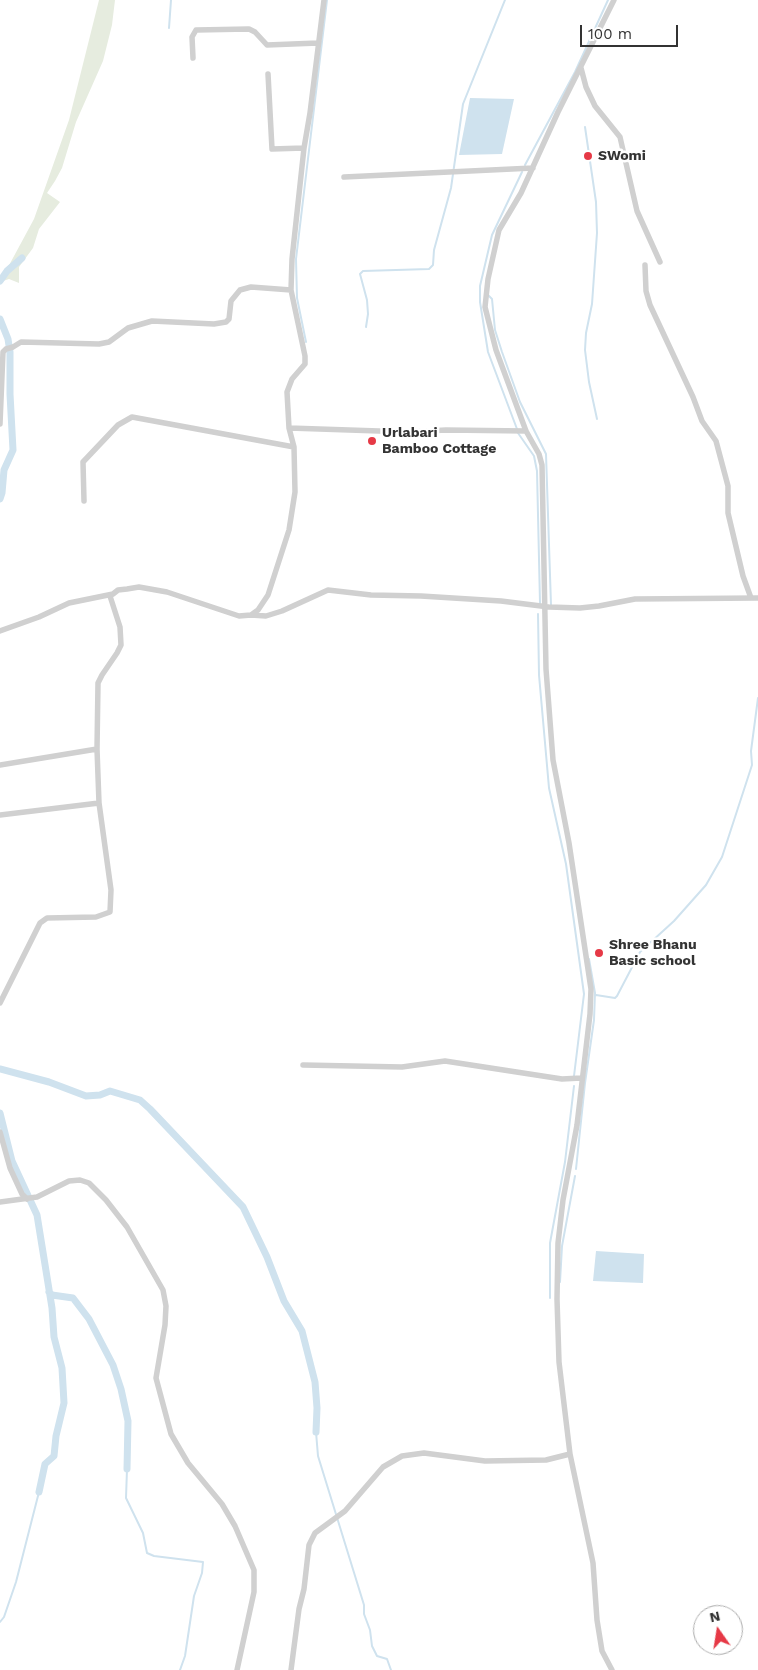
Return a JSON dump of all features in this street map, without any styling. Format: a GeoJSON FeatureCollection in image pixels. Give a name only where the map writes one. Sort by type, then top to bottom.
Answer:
{"type":"FeatureCollection","features":[{"type":"Feature","properties":{"kind":"street"},"geometry":{"type":"LineString","coordinates":[[251,615],[258,610],[268,595],[289,530],[295,492],[294,447],[289,428],[287,392],[289,385],[305,364],[305,356],[291,290],[292,259],[304,148],[324,0]]}},
{"type":"Feature","properties":{"kind":"street"},"geometry":{"type":"LineString","coordinates":[[612,1670],[602,1651],[597,1620],[593,1563],[570,1454],[559,1362],[556,1299],[563,1200],[577,1125],[590,1014],[591,989],[569,843],[553,760],[544,606],[542,466],[539,454],[526,431],[496,350],[485,307],[488,279],[499,230],[521,193],[558,112],[614,0]]}},
{"type":"Feature","properties":{"kind":"street"},"geometry":{"type":"LineString","coordinates":[[193,58],[192,37],[196,30],[249,29],[255,32],[267,46],[318,43]]}},
{"type":"Feature","properties":{"kind":"street"},"geometry":{"type":"LineString","coordinates":[[581,68],[586,87],[595,106],[620,137],[635,202],[660,262]]}},
{"type":"Feature","properties":{"kind":"street"},"geometry":{"type":"LineString","coordinates":[[268,74],[272,149],[304,148]]}},
{"type":"Feature","properties":{"kind":"street"},"geometry":{"type":"LineString","coordinates":[[344,177],[532,168]]}},
{"type":"Feature","properties":{"kind":"street"},"geometry":{"type":"LineString","coordinates":[[0,1003],[40,923],[47,918],[96,918],[110,912],[110,871],[96,777],[98,683],[121,645],[120,627],[110,596],[118,590],[133,588],[167,592],[239,616],[266,616],[282,611],[328,590],[580,608],[635,599],[755,598],[743,576],[728,514],[728,486],[716,441],[702,421],[693,397],[650,305],[646,291],[645,266]]}},
{"type":"Feature","properties":{"kind":"street"},"geometry":{"type":"LineString","coordinates":[[0,424],[3,352],[21,342],[99,344],[109,342],[128,328],[152,321],[214,324],[226,322],[229,319],[231,301],[240,290],[251,287],[291,290]]}},
{"type":"Feature","properties":{"kind":"street"},"geometry":{"type":"LineString","coordinates":[[84,501],[83,462],[118,425],[132,417],[294,447]]}},
{"type":"Feature","properties":{"kind":"street"},"geometry":{"type":"LineString","coordinates":[[289,428],[409,432],[446,430],[526,431]]}},
{"type":"Feature","properties":{"kind":"street"},"geometry":{"type":"LineString","coordinates":[[0,631],[39,618],[69,603],[113,594]]}},
{"type":"Feature","properties":{"kind":"street"},"geometry":{"type":"LineString","coordinates":[[0,765],[97,749]]}},
{"type":"Feature","properties":{"kind":"street"},"geometry":{"type":"LineString","coordinates":[[0,815],[99,803]]}},
{"type":"Feature","properties":{"kind":"street"},"geometry":{"type":"LineString","coordinates":[[303,1065],[402,1067],[445,1061],[562,1079],[581,1078]]}},
{"type":"Feature","properties":{"kind":"street"},"geometry":{"type":"LineString","coordinates":[[0,1132],[10,1168],[22,1194],[27,1199]]}},
{"type":"Feature","properties":{"kind":"street"},"geometry":{"type":"LineString","coordinates":[[0,1202],[37,1197],[69,1181],[80,1180],[89,1183],[106,1200],[127,1227],[163,1290],[166,1306],[166,1325],[156,1378],[171,1434],[188,1463],[222,1504],[235,1526],[254,1570],[254,1592],[237,1670]]}},
{"type":"Feature","properties":{"kind":"street"},"geometry":{"type":"LineString","coordinates":[[17,1200],[22,1194]]}},
{"type":"Feature","properties":{"kind":"street"},"geometry":{"type":"LineString","coordinates":[[291,1670],[309,1545],[315,1533],[345,1511],[384,1466],[402,1456],[424,1453],[485,1461],[546,1460],[570,1454]]}},
{"type":"Feature","properties":{"kind":"shaded area"},"geometry":{"type":"Polygon","coordinates":[[[99,0],[115,0],[112,25],[103,61],[76,122],[62,168],[47,193],[60,202],[39,229],[33,248],[19,267],[19,283],[9,279],[0,282],[34,219],[69,120],[99,0]]]}},
{"type":"Feature","properties":{"kind":"water"},"geometry":{"type":"Polygon","coordinates":[[[470,98],[514,99],[502,154],[459,155],[470,98]]]}},
{"type":"Feature","properties":{"kind":"water"},"geometry":{"type":"Polygon","coordinates":[[[596,1251],[644,1254],[643,1283],[593,1281],[596,1251]]]}},
{"type":"Feature","properties":{"kind":"waterway"},"geometry":{"type":"LineString","coordinates":[[169,28],[171,0]]}},
{"type":"Feature","properties":{"kind":"waterway"},"geometry":{"type":"LineString","coordinates":[[306,342],[297,298],[296,259],[327,0]]}},
{"type":"Feature","properties":{"kind":"waterway"},"geometry":{"type":"LineString","coordinates":[[366,327],[368,314],[367,300],[360,274],[363,271],[429,269],[433,265],[434,250],[451,188],[463,104],[505,0]]}},
{"type":"Feature","properties":{"kind":"waterway"},"geometry":{"type":"LineString","coordinates":[[525,165],[575,72],[608,0]]}},
{"type":"Feature","properties":{"kind":"waterway"},"geometry":{"type":"LineString","coordinates":[[585,127],[596,202],[597,233],[592,304],[586,333],[585,350],[589,382],[597,419]]}},
{"type":"Feature","properties":{"kind":"waterway"},"geometry":{"type":"LineString","coordinates":[[517,429],[488,352],[480,302],[480,286],[492,235],[522,172]]}},
{"type":"Feature","properties":{"kind":"waterway"},"geometry":{"type":"LineString","coordinates":[[0,281],[7,271],[22,258]]}},
{"type":"Feature","properties":{"kind":"waterway"},"geometry":{"type":"LineString","coordinates":[[488,295],[492,299],[495,330],[520,402],[546,454],[551,605]]}},
{"type":"Feature","properties":{"kind":"waterway"},"geometry":{"type":"LineString","coordinates":[[0,319],[8,339],[10,352],[13,450],[4,470],[0,499]]}},
{"type":"Feature","properties":{"kind":"waterway"},"geometry":{"type":"LineString","coordinates":[[518,433],[534,456],[537,471],[540,603]]}},
{"type":"Feature","properties":{"kind":"waterway"},"geometry":{"type":"LineString","coordinates":[[538,614],[539,675],[549,788],[566,864],[584,994],[574,1076]]}},
{"type":"Feature","properties":{"kind":"waterway"},"geometry":{"type":"LineString","coordinates":[[596,995],[615,998],[617,996],[640,952],[674,921],[706,885],[722,857],[752,765],[751,751],[758,698]]}},
{"type":"Feature","properties":{"kind":"waterway"},"geometry":{"type":"LineString","coordinates":[[576,1169],[594,1020],[595,993],[589,959]]}},
{"type":"Feature","properties":{"kind":"waterway"},"geometry":{"type":"LineString","coordinates":[[0,1069],[49,1082],[86,1096],[100,1095],[110,1091],[140,1100],[243,1207],[267,1257],[284,1301],[302,1331],[315,1382],[316,1432]]}},
{"type":"Feature","properties":{"kind":"waterway"},"geometry":{"type":"LineString","coordinates":[[550,1298],[550,1243],[565,1162],[574,1086]]}},
{"type":"Feature","properties":{"kind":"waterway"},"geometry":{"type":"LineString","coordinates":[[0,1113],[12,1161],[37,1215],[52,1308],[54,1337],[62,1368],[64,1403],[56,1436],[54,1456],[45,1464],[39,1492]]}},
{"type":"Feature","properties":{"kind":"waterway"},"geometry":{"type":"LineString","coordinates":[[560,1282],[562,1246],[575,1176]]}},
{"type":"Feature","properties":{"kind":"waterway"},"geometry":{"type":"LineString","coordinates":[[49,1292],[52,1295],[73,1298],[89,1319],[113,1365],[121,1389],[128,1421],[127,1469]]}},
{"type":"Feature","properties":{"kind":"waterway"},"geometry":{"type":"LineString","coordinates":[[316,1432],[318,1456],[364,1605],[364,1614],[370,1630],[372,1646],[377,1656],[387,1659],[391,1670]]}},
{"type":"Feature","properties":{"kind":"waterway"},"geometry":{"type":"LineString","coordinates":[[127,1469],[126,1498],[143,1533],[147,1553],[154,1556],[203,1562],[202,1573],[194,1596],[185,1656],[180,1670]]}},
{"type":"Feature","properties":{"kind":"waterway"},"geometry":{"type":"LineString","coordinates":[[0,1622],[4,1617],[16,1582],[39,1492]]}},
{"type":"Feature","properties":{"kind":"place","name":"SWomi"},"geometry":{"type":"Point","coordinates":[588,156]}},
{"type":"Feature","properties":{"kind":"place","name":"Urlabari Bamboo Cottage"},"geometry":{"type":"Point","coordinates":[372,441]}},
{"type":"Feature","properties":{"kind":"place","name":"Shree Bhanu Basic school"},"geometry":{"type":"Point","coordinates":[599,953]}}]}
